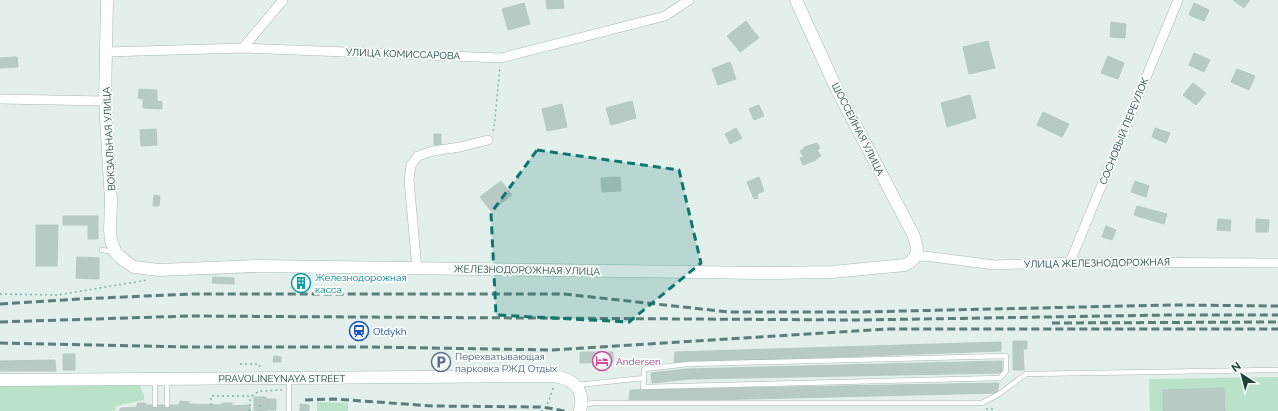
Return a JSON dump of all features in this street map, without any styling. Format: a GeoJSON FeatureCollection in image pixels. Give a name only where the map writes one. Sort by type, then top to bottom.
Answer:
{"type":"FeatureCollection","features":[{"type":"Feature","properties":{"kind":"street","name":"ВОКЗАЛЬНАЯ УЛИЦА"},"geometry":{"type":"LineString","coordinates":[[108,0],[106,101],[112,200],[110,230],[111,241],[116,252]]}},
{"type":"Feature","properties":{"kind":"street"},"geometry":{"type":"LineString","coordinates":[[243,48],[283,0]]}},
{"type":"Feature","properties":{"kind":"street","name":"УЛИЦА КОМИССАРОВА"},"geometry":{"type":"LineString","coordinates":[[107,52],[243,48],[501,58],[665,16],[689,0]]}},
{"type":"Feature","properties":{"kind":"street","name":"ШОССЕЙНАЯ УЛИЦА"},"geometry":{"type":"LineString","coordinates":[[796,0],[837,90],[913,234],[918,249],[916,257]]}},
{"type":"Feature","properties":{"kind":"street","name":"СОСНОВЫЙ ПЕРЕУЛОК"},"geometry":{"type":"LineString","coordinates":[[1070,262],[1178,0]]}},
{"type":"Feature","properties":{"kind":"street"},"geometry":{"type":"LineString","coordinates":[[0,99],[106,101]]}},
{"type":"Feature","properties":{"kind":"street"},"geometry":{"type":"LineString","coordinates":[[417,269],[409,180],[411,165],[418,156],[433,151],[460,147],[488,140]]}},
{"type":"Feature","properties":{"kind":"street","name":"ЖЕЛЕЗНОДОРОЖНАЯ УЛИЦА"},"geometry":{"type":"LineString","coordinates":[[116,252],[134,267],[159,270],[259,266],[772,273],[817,272],[905,265],[916,257]]}},
{"type":"Feature","properties":{"kind":"street","name":"УЛИЦА ЖЕЛЕЗНОДОРОЖНАЯ"},"geometry":{"type":"LineString","coordinates":[[916,257],[925,256],[995,265],[1070,262],[1278,263]]}},
{"type":"Feature","properties":{"kind":"street"},"geometry":{"type":"LineString","coordinates":[[560,377],[576,385],[582,397],[581,408]]}},
{"type":"Feature","properties":{"kind":"street","name":"PRAVOLINEYNAYA STREET"},"geometry":{"type":"LineString","coordinates":[[0,380],[161,379],[289,383],[560,377]]}},
{"type":"Feature","properties":{"kind":"lane"},"geometry":{"type":"LineString","coordinates":[[102,250],[116,252]]}},
{"type":"Feature","properties":{"kind":"lane"},"geometry":{"type":"LineString","coordinates":[[1006,356],[1006,371],[1000,378],[643,387],[644,378],[644,369],[689,364],[1006,356]]}},
{"type":"Feature","properties":{"kind":"lane"},"geometry":{"type":"LineString","coordinates":[[581,408],[594,403],[982,403],[999,394],[1026,374],[1278,370]]}},
{"type":"Feature","properties":{"kind":"lane"},"geometry":{"type":"LineString","coordinates":[[576,385],[644,378]]}},
{"type":"Feature","properties":{"kind":"lane"},"geometry":{"type":"LineString","coordinates":[[161,379],[167,405]]}},
{"type":"Feature","properties":{"kind":"lane"},"geometry":{"type":"LineString","coordinates":[[155,405],[161,379]]}},
{"type":"Feature","properties":{"kind":"lane"},"geometry":{"type":"LineString","coordinates":[[289,383],[289,411]]}},
{"type":"Feature","properties":{"kind":"path"},"geometry":{"type":"LineString","coordinates":[[488,140],[494,129],[501,58]]}},
{"type":"Feature","properties":{"kind":"path"},"geometry":{"type":"LineString","coordinates":[[0,294],[58,295],[150,279]]}},
{"type":"Feature","properties":{"kind":"path"},"geometry":{"type":"LineString","coordinates":[[541,411],[546,408],[555,385],[560,377]]}},
{"type":"Feature","properties":{"kind":"path"},"geometry":{"type":"LineString","coordinates":[[250,411],[250,398],[252,396],[259,391],[289,383]]}},
{"type":"Feature","properties":{"kind":"path"},"geometry":{"type":"LineString","coordinates":[[211,405],[211,396],[252,396]]}},
{"type":"Feature","properties":{"kind":"path"},"geometry":{"type":"LineString","coordinates":[[260,405],[260,411]]}},
{"type":"Feature","properties":{"kind":"highlighted area"},"geometry":{"type":"Polygon","coordinates":[[[537,150],[679,170],[701,263],[629,322],[496,315],[491,213],[537,150]]]}},
{"type":"Feature","properties":{"kind":"green space"},"geometry":{"type":"Polygon","coordinates":[[[1278,377],[1278,411],[1150,411],[1149,379],[1278,377]]]}},
{"type":"Feature","properties":{"kind":"green space"},"geometry":{"type":"Polygon","coordinates":[[[138,382],[144,395],[144,400],[116,406],[115,411],[0,411],[0,383],[138,382]]]}},
{"type":"Feature","properties":{"kind":"green space"},"geometry":{"type":"Polygon","coordinates":[[[317,402],[348,403],[348,411],[317,411],[317,402]]]}},
{"type":"Feature","properties":{"kind":"building"},"geometry":{"type":"Polygon","coordinates":[[[546,0],[563,0],[564,8],[547,9],[546,0]]]}},
{"type":"Feature","properties":{"kind":"building"},"geometry":{"type":"Polygon","coordinates":[[[1233,0],[1250,0],[1244,8],[1233,0]]]}},
{"type":"Feature","properties":{"kind":"building"},"geometry":{"type":"Polygon","coordinates":[[[524,3],[530,24],[508,30],[502,9],[524,3]]]}},
{"type":"Feature","properties":{"kind":"building"},"geometry":{"type":"Polygon","coordinates":[[[1194,3],[1209,10],[1204,21],[1189,15],[1194,3]]]}},
{"type":"Feature","properties":{"kind":"building"},"geometry":{"type":"Polygon","coordinates":[[[746,21],[759,38],[740,52],[727,36],[746,21]]]}},
{"type":"Feature","properties":{"kind":"building"},"geometry":{"type":"Polygon","coordinates":[[[1111,22],[1126,24],[1125,38],[1110,37],[1111,22]]]}},
{"type":"Feature","properties":{"kind":"building"},"geometry":{"type":"Polygon","coordinates":[[[988,41],[995,68],[969,74],[963,47],[988,41]]]}},
{"type":"Feature","properties":{"kind":"building"},"geometry":{"type":"Polygon","coordinates":[[[1194,53],[1210,60],[1204,72],[1189,65],[1194,53]]]}},
{"type":"Feature","properties":{"kind":"building"},"geometry":{"type":"Polygon","coordinates":[[[1108,56],[1124,63],[1118,79],[1101,73],[1108,56]]]}},
{"type":"Feature","properties":{"kind":"building"},"geometry":{"type":"Polygon","coordinates":[[[17,57],[18,67],[0,68],[0,58],[17,57]]]}},
{"type":"Feature","properties":{"kind":"building"},"geometry":{"type":"Polygon","coordinates":[[[730,62],[736,79],[718,85],[712,69],[730,62]]]}},
{"type":"Feature","properties":{"kind":"building"},"geometry":{"type":"Polygon","coordinates":[[[1237,69],[1255,76],[1249,90],[1231,82],[1237,69]]]}},
{"type":"Feature","properties":{"kind":"building"},"geometry":{"type":"Polygon","coordinates":[[[1193,83],[1206,93],[1196,105],[1183,95],[1193,83]]]}},
{"type":"Feature","properties":{"kind":"building"},"geometry":{"type":"Polygon","coordinates":[[[139,89],[157,90],[157,101],[162,102],[162,109],[143,108],[143,99],[138,98],[139,89]]]}},
{"type":"Feature","properties":{"kind":"building"},"geometry":{"type":"Polygon","coordinates":[[[970,95],[976,118],[947,127],[941,103],[970,95]]]}},
{"type":"Feature","properties":{"kind":"building"},"geometry":{"type":"Polygon","coordinates":[[[632,101],[636,118],[611,125],[606,108],[632,101]]]}},
{"type":"Feature","properties":{"kind":"building"},"geometry":{"type":"Polygon","coordinates":[[[562,104],[567,127],[547,131],[542,109],[562,104]]]}},
{"type":"Feature","properties":{"kind":"building"},"geometry":{"type":"Polygon","coordinates":[[[759,105],[764,116],[754,120],[749,109],[759,105]]]}},
{"type":"Feature","properties":{"kind":"building"},"geometry":{"type":"Polygon","coordinates":[[[1043,112],[1069,124],[1062,137],[1037,125],[1043,112]]]}},
{"type":"Feature","properties":{"kind":"building"},"geometry":{"type":"Polygon","coordinates":[[[736,128],[742,138],[730,144],[725,134],[736,128]]]}},
{"type":"Feature","properties":{"kind":"building"},"geometry":{"type":"Polygon","coordinates":[[[1155,128],[1170,133],[1166,143],[1152,137],[1155,128]]]}},
{"type":"Feature","properties":{"kind":"building"},"geometry":{"type":"Polygon","coordinates":[[[156,129],[157,145],[141,146],[140,130],[156,129]]]}},
{"type":"Feature","properties":{"kind":"building"},"geometry":{"type":"Polygon","coordinates":[[[434,134],[441,134],[441,145],[434,145],[434,134]]]}},
{"type":"Feature","properties":{"kind":"building"},"geometry":{"type":"Polygon","coordinates":[[[817,143],[820,148],[817,150],[821,156],[816,160],[803,165],[800,158],[803,157],[800,151],[804,149],[804,147],[817,143]]]}},
{"type":"Feature","properties":{"kind":"building"},"geometry":{"type":"Polygon","coordinates":[[[620,177],[621,191],[602,192],[601,178],[620,177]]]}},
{"type":"Feature","properties":{"kind":"building"},"geometry":{"type":"Polygon","coordinates":[[[759,177],[764,191],[757,194],[758,198],[754,199],[747,182],[759,177]]]}},
{"type":"Feature","properties":{"kind":"building"},"geometry":{"type":"Polygon","coordinates":[[[501,181],[512,195],[491,211],[480,197],[501,181]]]}},
{"type":"Feature","properties":{"kind":"building"},"geometry":{"type":"Polygon","coordinates":[[[1135,181],[1149,186],[1146,197],[1131,192],[1135,181]]]}},
{"type":"Feature","properties":{"kind":"building"},"geometry":{"type":"Polygon","coordinates":[[[154,195],[160,196],[159,206],[153,206],[154,195]]]}},
{"type":"Feature","properties":{"kind":"building"},"geometry":{"type":"Polygon","coordinates":[[[1137,206],[1167,214],[1164,224],[1134,215],[1137,206]]]}},
{"type":"Feature","properties":{"kind":"building"},"geometry":{"type":"Polygon","coordinates":[[[63,216],[98,216],[98,239],[88,239],[88,225],[63,225],[63,216]]]}},
{"type":"Feature","properties":{"kind":"building"},"geometry":{"type":"Polygon","coordinates":[[[1218,219],[1231,220],[1230,231],[1217,230],[1218,219]]]}},
{"type":"Feature","properties":{"kind":"building"},"geometry":{"type":"Polygon","coordinates":[[[1256,219],[1269,220],[1268,232],[1256,232],[1256,219]]]}},
{"type":"Feature","properties":{"kind":"building"},"geometry":{"type":"Polygon","coordinates":[[[36,225],[58,225],[57,266],[36,266],[36,225]]]}},
{"type":"Feature","properties":{"kind":"building"},"geometry":{"type":"Polygon","coordinates":[[[1106,226],[1116,230],[1112,240],[1102,237],[1106,226]]]}},
{"type":"Feature","properties":{"kind":"building"},"geometry":{"type":"Polygon","coordinates":[[[77,257],[99,258],[99,279],[76,278],[77,257]]]}},
{"type":"Feature","properties":{"kind":"building"},"geometry":{"type":"Polygon","coordinates":[[[213,277],[234,278],[234,284],[212,283],[213,277]]]}},
{"type":"Feature","properties":{"kind":"building","name":"Железнодорожная касса"},"geometry":{"type":"Polygon","coordinates":[[[294,280],[307,280],[307,286],[294,286],[294,280]]]}},
{"type":"Feature","properties":{"kind":"building"},"geometry":{"type":"Polygon","coordinates":[[[1013,341],[1027,341],[1027,349],[1023,349],[1024,370],[1013,370],[1013,341]]]}},
{"type":"Feature","properties":{"kind":"building"},"geometry":{"type":"Polygon","coordinates":[[[1001,342],[1001,351],[674,363],[675,352],[1001,342]]]}},
{"type":"Feature","properties":{"kind":"building"},"geometry":{"type":"Polygon","coordinates":[[[580,352],[613,352],[613,362],[580,363],[580,352]]]}},
{"type":"Feature","properties":{"kind":"building"},"geometry":{"type":"Polygon","coordinates":[[[63,354],[75,354],[75,370],[63,370],[63,354]]]}},
{"type":"Feature","properties":{"kind":"building"},"geometry":{"type":"Polygon","coordinates":[[[274,356],[281,357],[281,362],[273,362],[274,356]]]}},
{"type":"Feature","properties":{"kind":"building"},"geometry":{"type":"Polygon","coordinates":[[[55,360],[56,371],[0,371],[0,361],[55,360]]]}},
{"type":"Feature","properties":{"kind":"building"},"geometry":{"type":"Polygon","coordinates":[[[1002,361],[1002,373],[690,379],[652,383],[651,373],[687,369],[1002,361]]]}},
{"type":"Feature","properties":{"kind":"building"},"geometry":{"type":"Polygon","coordinates":[[[999,383],[997,393],[707,400],[629,400],[630,390],[999,383]]]}},
{"type":"Feature","properties":{"kind":"building"},"geometry":{"type":"Polygon","coordinates":[[[1224,388],[1225,411],[1163,411],[1163,390],[1224,388]]]}},
{"type":"Feature","properties":{"kind":"building"},"geometry":{"type":"Polygon","coordinates":[[[254,397],[266,397],[267,411],[254,411],[254,397]]]}},
{"type":"Feature","properties":{"kind":"building"},"geometry":{"type":"Polygon","coordinates":[[[267,399],[276,399],[276,410],[267,410],[267,399]]]}},
{"type":"Feature","properties":{"kind":"building"},"geometry":{"type":"Polygon","coordinates":[[[180,401],[189,402],[189,404],[222,405],[222,403],[232,403],[232,406],[250,405],[250,411],[119,411],[121,408],[137,407],[137,403],[145,403],[146,405],[179,405],[180,401]]]}},
{"type":"Feature","properties":{"kind":"building"},"geometry":{"type":"Polygon","coordinates":[[[300,404],[309,405],[309,411],[300,411],[300,404]]]}},
{"type":"Feature","properties":{"kind":"railway"},"geometry":{"type":"LineString","coordinates":[[0,304],[191,294],[564,294],[729,312],[859,312],[1171,305],[1278,306]]}},
{"type":"Feature","properties":{"kind":"railway"},"geometry":{"type":"LineString","coordinates":[[0,322],[191,316],[860,320],[1168,315],[1278,315]]}},
{"type":"Feature","properties":{"kind":"railway"},"geometry":{"type":"LineString","coordinates":[[1052,323],[1278,322]]}},
{"type":"Feature","properties":{"kind":"railway"},"geometry":{"type":"LineString","coordinates":[[0,343],[191,347],[371,347],[553,350],[887,329],[1278,329]]}},
{"type":"Feature","properties":{"kind":"railway"},"geometry":{"type":"LineString","coordinates":[[305,400],[334,399],[433,406],[542,407],[565,411]]}},
{"type":"Feature","properties":{"kind":"place","name":"Железнодорожная касса"},"geometry":{"type":"Point","coordinates":[301,283]}},
{"type":"Feature","properties":{"kind":"place","name":"Otdykh"},"geometry":{"type":"Point","coordinates":[359,331]}},
{"type":"Feature","properties":{"kind":"place","name":"Andersen"},"geometry":{"type":"Point","coordinates":[602,361]}},
{"type":"Feature","properties":{"kind":"place","name":"Перехватывающая парковка РЖД Отдых"},"geometry":{"type":"Point","coordinates":[441,362]}}]}
